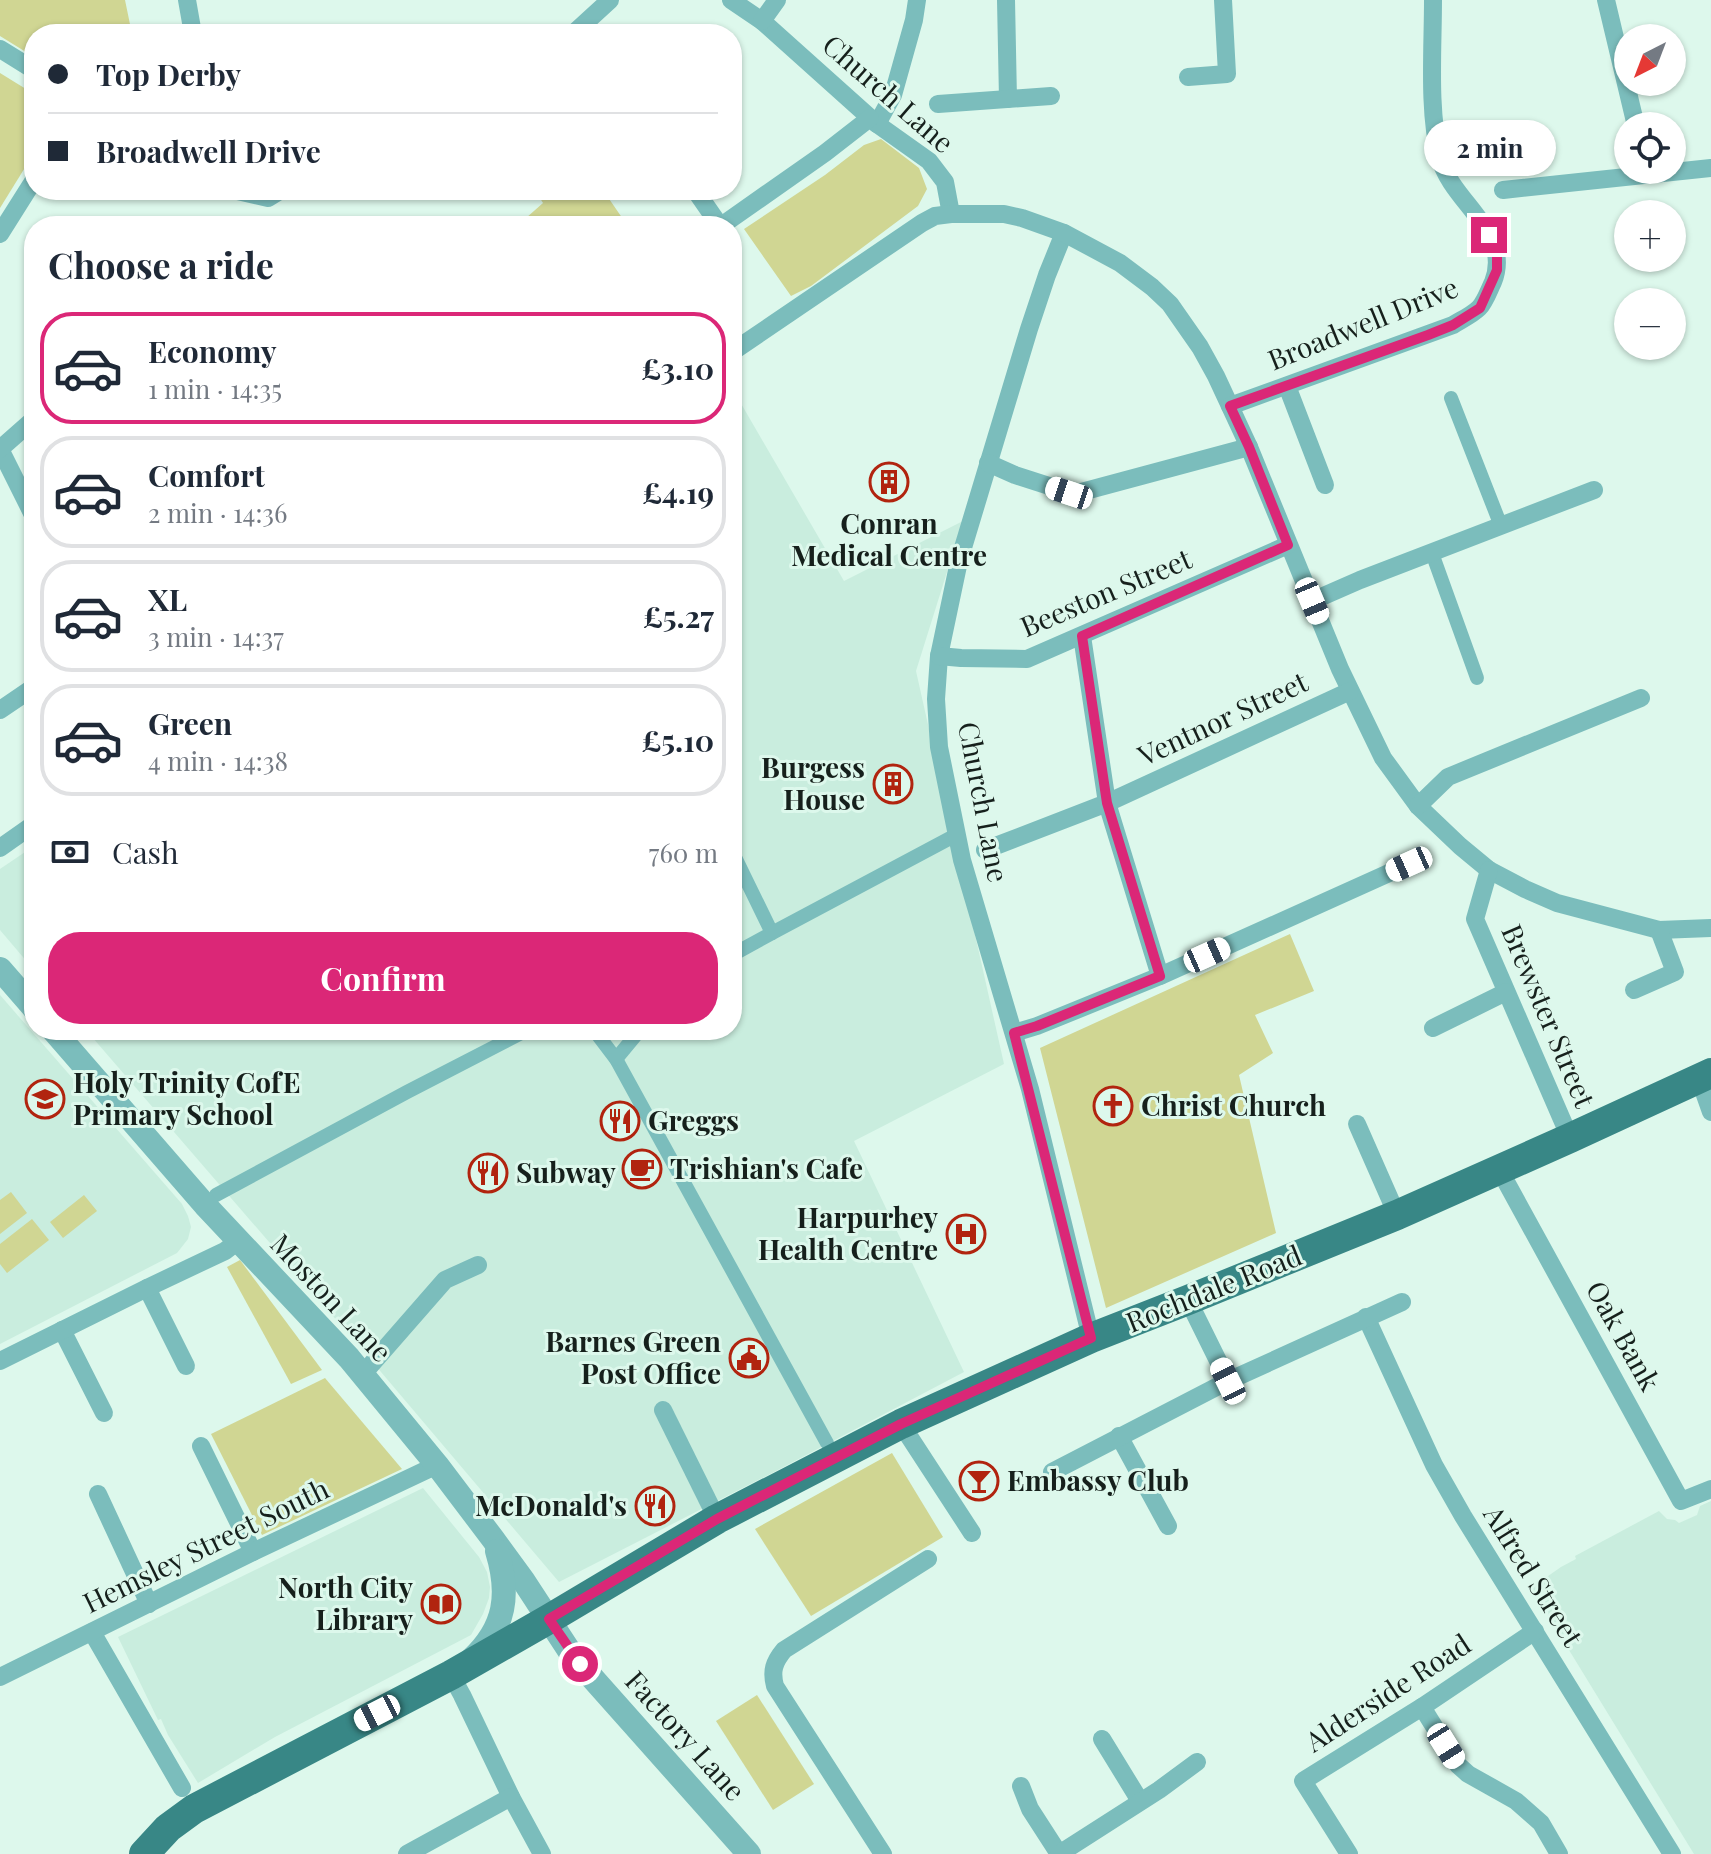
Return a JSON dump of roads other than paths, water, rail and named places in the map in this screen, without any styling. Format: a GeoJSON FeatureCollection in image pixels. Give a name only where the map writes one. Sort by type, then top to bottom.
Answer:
{"type":"FeatureCollection","features":[{"type":"Feature","properties":{"kind":"main road","name":"Rochdale Road"},"geometry":{"type":"LineString","coordinates":[[144,1854],[168,1828],[194,1809],[456,1672],[717,1519],[901,1424],[1091,1338],[1397,1215],[1705,1075]]}},
{"type":"Feature","properties":{"kind":"street"},"geometry":{"type":"LineString","coordinates":[[187,0],[191,24]]}},
{"type":"Feature","properties":{"kind":"street"},"geometry":{"type":"LineString","coordinates":[[588,24],[610,0]]}},
{"type":"Feature","properties":{"kind":"street","name":"Church Lane"},"geometry":{"type":"LineString","coordinates":[[731,0],[762,21],[874,121],[929,161],[945,182],[951,214]]}},
{"type":"Feature","properties":{"kind":"street"},"geometry":{"type":"LineString","coordinates":[[762,21],[777,0]]}},
{"type":"Feature","properties":{"kind":"street"},"geometry":{"type":"LineString","coordinates":[[734,216],[874,121],[893,95],[917,0]]}},
{"type":"Feature","properties":{"kind":"street"},"geometry":{"type":"LineString","coordinates":[[1006,0],[1008,99]]}},
{"type":"Feature","properties":{"kind":"street"},"geometry":{"type":"LineString","coordinates":[[1188,77],[1227,74],[1223,0]]}},
{"type":"Feature","properties":{"kind":"street","name":"Broadwell Drive"},"geometry":{"type":"LineString","coordinates":[[1230,406],[1453,325],[1480,308],[1492,284],[1497,270],[1497,254],[1489,235],[1451,182],[1441,161],[1434,121],[1433,0]]}},
{"type":"Feature","properties":{"kind":"street"},"geometry":{"type":"LineString","coordinates":[[1606,0],[1633,112]]}},
{"type":"Feature","properties":{"kind":"street"},"geometry":{"type":"LineString","coordinates":[[0,49],[24,64]]}},
{"type":"Feature","properties":{"kind":"street"},"geometry":{"type":"LineString","coordinates":[[938,104],[1051,96]]}},
{"type":"Feature","properties":{"kind":"street"},"geometry":{"type":"LineString","coordinates":[[1686,170],[1711,168]]}},
{"type":"Feature","properties":{"kind":"street"},"geometry":{"type":"LineString","coordinates":[[1503,190],[1614,177]]}},
{"type":"Feature","properties":{"kind":"street"},"geometry":{"type":"LineString","coordinates":[[0,234],[24,196]]}},
{"type":"Feature","properties":{"kind":"street"},"geometry":{"type":"LineString","coordinates":[[742,345],[935,216],[1004,214],[1022,218],[1064,233],[1120,263],[1170,304],[1216,376],[1249,447],[1350,691],[1383,758],[1418,806],[1489,870],[1557,903],[1659,930],[1711,928]]}},
{"type":"Feature","properties":{"kind":"street","name":"Church Lane"},"geometry":{"type":"LineString","coordinates":[[1064,233],[1047,275],[959,561],[939,656],[936,699],[939,747],[956,835],[1014,1033],[1091,1338]]}},
{"type":"Feature","properties":{"kind":"street"},"geometry":{"type":"LineString","coordinates":[[1287,386],[1325,485]]}},
{"type":"Feature","properties":{"kind":"street"},"geometry":{"type":"LineString","coordinates":[[1451,398],[1501,526]]}},
{"type":"Feature","properties":{"kind":"street"},"geometry":{"type":"LineString","coordinates":[[24,428],[0,449],[24,497]]}},
{"type":"Feature","properties":{"kind":"street"},"geometry":{"type":"LineString","coordinates":[[988,463],[1074,494],[1249,447]]}},
{"type":"Feature","properties":{"kind":"street"},"geometry":{"type":"LineString","coordinates":[[1312,601],[1594,490]]}},
{"type":"Feature","properties":{"kind":"street","name":"Beeston Street"},"geometry":{"type":"LineString","coordinates":[[939,656],[1027,659],[1288,545]]}},
{"type":"Feature","properties":{"kind":"street"},"geometry":{"type":"LineString","coordinates":[[1432,553],[1477,678]]}},
{"type":"Feature","properties":{"kind":"street"},"geometry":{"type":"LineString","coordinates":[[1082,636],[1107,803],[1160,976]]}},
{"type":"Feature","properties":{"kind":"street","name":"Ventnor Street"},"geometry":{"type":"LineString","coordinates":[[985,850],[1107,803],[1350,691]]}},
{"type":"Feature","properties":{"kind":"street"},"geometry":{"type":"LineString","coordinates":[[0,710],[24,694]]}},
{"type":"Feature","properties":{"kind":"street"},"geometry":{"type":"LineString","coordinates":[[1418,806],[1448,777],[1641,698]]}},
{"type":"Feature","properties":{"kind":"street"},"geometry":{"type":"LineString","coordinates":[[0,848],[24,831]]}},
{"type":"Feature","properties":{"kind":"street"},"geometry":{"type":"LineString","coordinates":[[742,950],[956,835]]}},
{"type":"Feature","properties":{"kind":"street"},"geometry":{"type":"LineString","coordinates":[[1014,1033],[1160,976],[1409,864]]}},
{"type":"Feature","properties":{"kind":"street","name":"Brewster Street"},"geometry":{"type":"LineString","coordinates":[[1489,870],[1475,919],[1570,1138]]}},
{"type":"Feature","properties":{"kind":"street"},"geometry":{"type":"LineString","coordinates":[[742,872],[772,933]]}},
{"type":"Feature","properties":{"kind":"street"},"geometry":{"type":"LineString","coordinates":[[1634,990],[1675,972],[1659,930]]}},
{"type":"Feature","properties":{"kind":"street"},"geometry":{"type":"LineString","coordinates":[[0,969],[24,997]]}},
{"type":"Feature","properties":{"kind":"street"},"geometry":{"type":"LineString","coordinates":[[1433,1028],[1506,992]]}},
{"type":"Feature","properties":{"kind":"street","name":"Moston Lane"},"geometry":{"type":"LineString","coordinates":[[62,1040],[238,1241],[349,1358],[437,1465],[549,1619]]}},
{"type":"Feature","properties":{"kind":"street"},"geometry":{"type":"LineString","coordinates":[[216,1195],[508,1040]]}},
{"type":"Feature","properties":{"kind":"street"},"geometry":{"type":"LineString","coordinates":[[602,1040],[616,1059],[827,1443]]}},
{"type":"Feature","properties":{"kind":"street"},"geometry":{"type":"LineString","coordinates":[[616,1059],[632,1040]]}},
{"type":"Feature","properties":{"kind":"street"},"geometry":{"type":"LineString","coordinates":[[1705,1075],[1711,1112]]}},
{"type":"Feature","properties":{"kind":"street"},"geometry":{"type":"LineString","coordinates":[[1357,1124],[1397,1215]]}},
{"type":"Feature","properties":{"kind":"street","name":"Oak Bank"},"geometry":{"type":"LineString","coordinates":[[1499,1169],[1681,1501],[1711,1489]]}},
{"type":"Feature","properties":{"kind":"street"},"geometry":{"type":"LineString","coordinates":[[0,1361],[225,1251],[238,1241]]}},
{"type":"Feature","properties":{"kind":"street"},"geometry":{"type":"LineString","coordinates":[[362,1375],[445,1280],[478,1265]]}},
{"type":"Feature","properties":{"kind":"street"},"geometry":{"type":"LineString","coordinates":[[147,1288],[186,1366]]}},
{"type":"Feature","properties":{"kind":"street"},"geometry":{"type":"LineString","coordinates":[[1188,1300],[1228,1381]]}},
{"type":"Feature","properties":{"kind":"street"},"geometry":{"type":"LineString","coordinates":[[1052,1472],[1228,1381],[1402,1302]]}},
{"type":"Feature","properties":{"kind":"street","name":"Alfred Street"},"geometry":{"type":"LineString","coordinates":[[1366,1317],[1434,1465],[1463,1516],[1672,1854]]}},
{"type":"Feature","properties":{"kind":"street"},"geometry":{"type":"LineString","coordinates":[[62,1330],[104,1413]]}},
{"type":"Feature","properties":{"kind":"street"},"geometry":{"type":"LineString","coordinates":[[663,1410],[717,1519]]}},
{"type":"Feature","properties":{"kind":"street"},"geometry":{"type":"LineString","coordinates":[[901,1424],[972,1533]]}},
{"type":"Feature","properties":{"kind":"street"},"geometry":{"type":"LineString","coordinates":[[1119,1436],[1168,1526]]}},
{"type":"Feature","properties":{"kind":"street"},"geometry":{"type":"LineString","coordinates":[[201,1446],[253,1552]]}},
{"type":"Feature","properties":{"kind":"street","name":"Hemsley Street South"},"geometry":{"type":"LineString","coordinates":[[0,1677],[437,1465]]}},
{"type":"Feature","properties":{"kind":"street"},"geometry":{"type":"LineString","coordinates":[[98,1494],[149,1604]]}},
{"type":"Feature","properties":{"kind":"street"},"geometry":{"type":"LineString","coordinates":[[493,1539],[504,1582],[503,1608],[496,1628],[484,1646],[456,1672],[462,1695],[542,1854]]}},
{"type":"Feature","properties":{"kind":"street"},"geometry":{"type":"LineString","coordinates":[[883,1854],[775,1686],[774,1667],[784,1650],[928,1559]]}},
{"type":"Feature","properties":{"kind":"street","name":"Factory Lane"},"geometry":{"type":"LineString","coordinates":[[549,1619],[580,1664],[749,1854]]}},
{"type":"Feature","properties":{"kind":"street","name":"Alderside Road"},"geometry":{"type":"LineString","coordinates":[[1349,1854],[1303,1781],[1422,1707],[1535,1631]]}},
{"type":"Feature","properties":{"kind":"street"},"geometry":{"type":"LineString","coordinates":[[92,1632],[182,1788]]}},
{"type":"Feature","properties":{"kind":"street"},"geometry":{"type":"LineString","coordinates":[[1422,1707],[1458,1765],[1516,1801],[1541,1823],[1559,1854]]}},
{"type":"Feature","properties":{"kind":"street"},"geometry":{"type":"LineString","coordinates":[[1102,1739],[1140,1801]]}},
{"type":"Feature","properties":{"kind":"street"},"geometry":{"type":"LineString","coordinates":[[1021,1786],[1030,1809],[1059,1854],[1197,1762]]}},
{"type":"Feature","properties":{"kind":"street"},"geometry":{"type":"LineString","coordinates":[[409,1854],[511,1797]]}},
{"type":"Feature","properties":{"kind":"place","name":"Conran Medical Centre"},"geometry":{"type":"Point","coordinates":[889,482]}},
{"type":"Feature","properties":{"kind":"place","name":"Burgess House"},"geometry":{"type":"Point","coordinates":[893,784]}},
{"type":"Feature","properties":{"kind":"place","name":"Holy Trinity CofE Primary School"},"geometry":{"type":"Point","coordinates":[45,1099]}},
{"type":"Feature","properties":{"kind":"place","name":"Christ Church"},"geometry":{"type":"Point","coordinates":[1113,1106]}},
{"type":"Feature","properties":{"kind":"place","name":"Greggs"},"geometry":{"type":"Point","coordinates":[620,1121]}},
{"type":"Feature","properties":{"kind":"place","name":"Trishian's Cafe"},"geometry":{"type":"Point","coordinates":[642,1169]}},
{"type":"Feature","properties":{"kind":"place","name":"Subway"},"geometry":{"type":"Point","coordinates":[488,1173]}},
{"type":"Feature","properties":{"kind":"place","name":"Harpurhey Health Centre"},"geometry":{"type":"Point","coordinates":[966,1234]}},
{"type":"Feature","properties":{"kind":"place","name":"Barnes Green Post Office"},"geometry":{"type":"Point","coordinates":[749,1358]}},
{"type":"Feature","properties":{"kind":"place","name":"Embassy Club"},"geometry":{"type":"Point","coordinates":[979,1481]}},
{"type":"Feature","properties":{"kind":"place","name":"McDonald's"},"geometry":{"type":"Point","coordinates":[655,1506]}},
{"type":"Feature","properties":{"kind":"place","name":"North City Library"},"geometry":{"type":"Point","coordinates":[441,1604]}}]}
